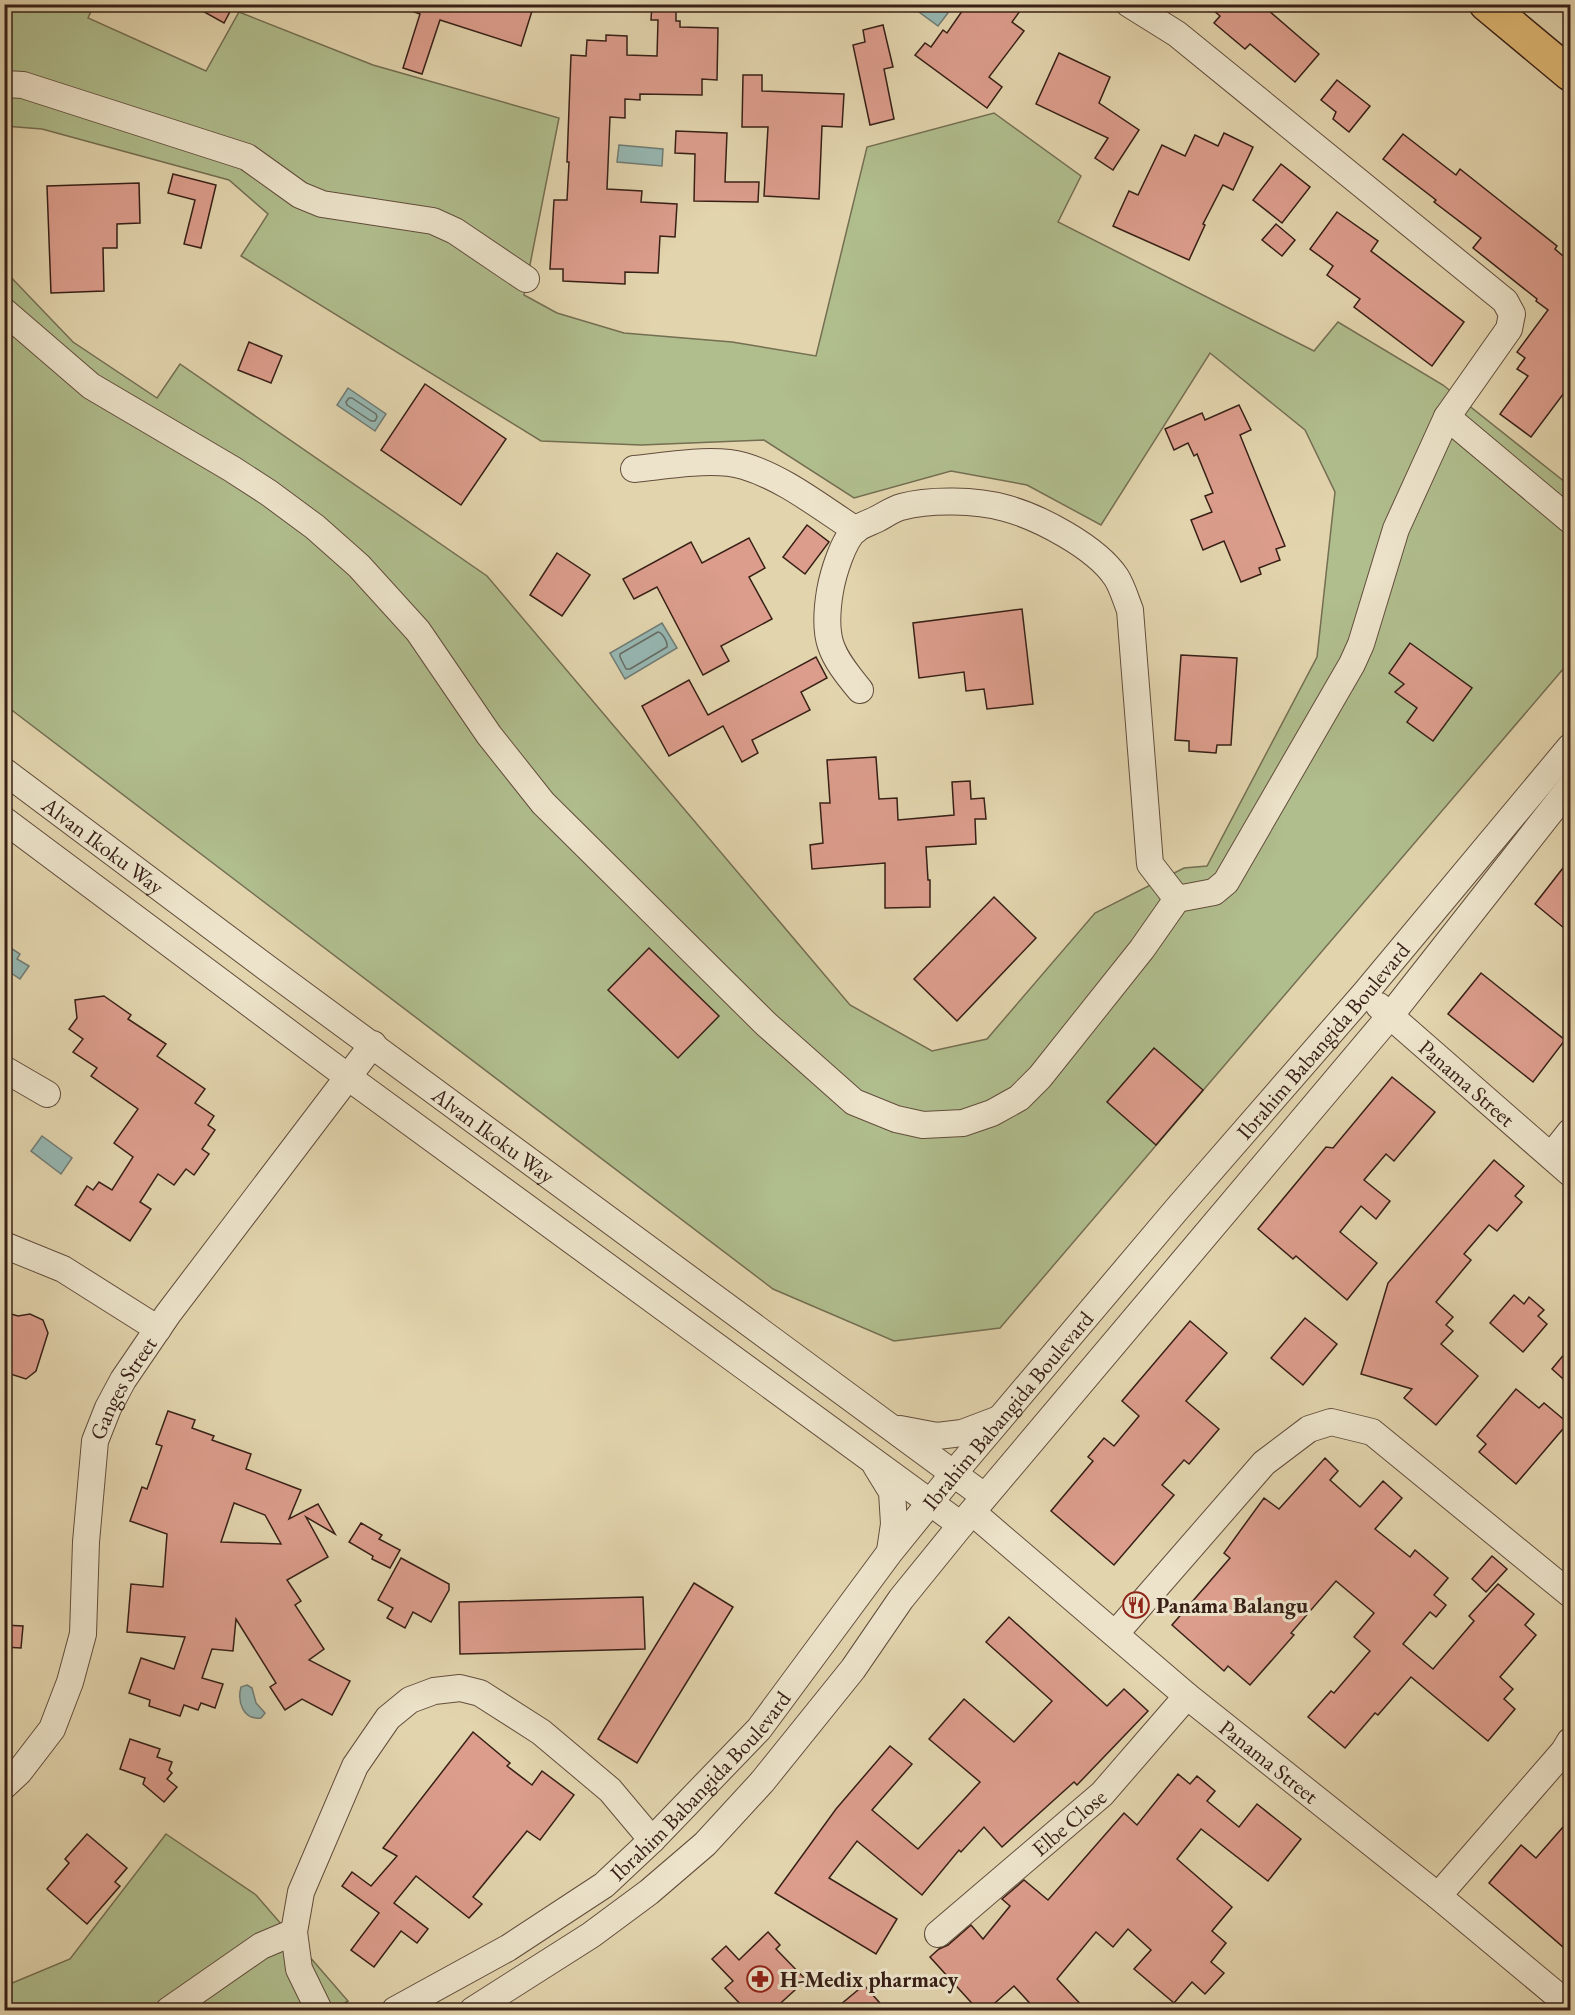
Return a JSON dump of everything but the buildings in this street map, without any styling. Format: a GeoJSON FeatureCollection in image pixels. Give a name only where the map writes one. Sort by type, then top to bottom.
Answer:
{"type":"FeatureCollection","features":[{"type":"Feature","properties":{"kind":"highway"},"geometry":{"type":"LineString","coordinates":[[1490,7],[1570,74]]}},
{"type":"Feature","properties":{"kind":"street"},"geometry":{"type":"LineString","coordinates":[[4,311],[91,386],[269,493],[315,527],[359,566],[390,597],[418,631],[489,735],[543,803],[758,1016],[854,1102],[896,1119],[924,1125],[963,1123],[992,1113],[1019,1098],[1040,1077],[1135,958],[1177,899],[1214,892],[1226,882],[1352,664],[1361,644],[1396,529],[1447,417],[1509,329],[1512,315],[1505,301],[1177,34],[1129,4]]}},
{"type":"Feature","properties":{"kind":"street"},"geometry":{"type":"LineString","coordinates":[[4,84],[23,85],[247,157],[300,195],[322,204],[433,221],[455,231],[526,279]]}},
{"type":"Feature","properties":{"kind":"street"},"geometry":{"type":"LineString","coordinates":[[1447,417],[1570,520]]}},
{"type":"Feature","properties":{"kind":"street"},"geometry":{"type":"LineString","coordinates":[[634,469],[705,462],[743,466],[780,482],[856,530]]}},
{"type":"Feature","properties":{"kind":"street"},"geometry":{"type":"LineString","coordinates":[[860,690],[841,668],[831,649],[826,616],[838,557],[856,530],[901,507],[936,502],[973,503],[1005,508],[1040,521],[1067,535],[1095,555],[1116,577],[1130,610],[1150,864],[1177,899]]}},
{"type":"Feature","properties":{"kind":"street","name":"Ibrahim Babangida Boulevard"},"geometry":{"type":"LineString","coordinates":[[395,2010],[508,1948],[604,1885],[759,1729],[890,1551],[930,1502],[1177,1209],[1365,993],[1570,747]]}},
{"type":"Feature","properties":{"kind":"street","name":"Alvan Ikoku Way"},"geometry":{"type":"LineString","coordinates":[[4,771],[954,1473],[972,1511]]}},
{"type":"Feature","properties":{"kind":"street","name":"Ibrahim Babangida Boulevard"},"geometry":{"type":"LineString","coordinates":[[473,2010],[591,1935],[649,1892],[705,1844],[762,1782],[853,1669],[901,1599],[972,1511],[1390,1016],[1570,787]]}},
{"type":"Feature","properties":{"kind":"street","name":"Alvan Ikoku Way"},"geometry":{"type":"LineString","coordinates":[[4,820],[348,1077],[930,1502],[972,1511]]}},
{"type":"Feature","properties":{"kind":"street","name":"Panama Street"},"geometry":{"type":"LineString","coordinates":[[1365,993],[1570,1173]]}},
{"type":"Feature","properties":{"kind":"street","name":"Ganges Street"},"geometry":{"type":"LineString","coordinates":[[4,1786],[19,1772],[52,1729],[70,1682],[83,1634],[95,1441],[108,1408],[123,1380],[158,1329],[373,1044]]}},
{"type":"Feature","properties":{"kind":"street"},"geometry":{"type":"LineString","coordinates":[[4,1069],[47,1094]]}},
{"type":"Feature","properties":{"kind":"street"},"geometry":{"type":"LineString","coordinates":[[1551,1156],[1570,1132]]}},
{"type":"Feature","properties":{"kind":"street"},"geometry":{"type":"LineString","coordinates":[[4,1245],[63,1269],[158,1329]]}},
{"type":"Feature","properties":{"kind":"street"},"geometry":{"type":"LineString","coordinates":[[891,1427],[937,1436],[962,1433],[999,1419]]}},
{"type":"Feature","properties":{"kind":"street"},"geometry":{"type":"LineString","coordinates":[[1116,1633],[1264,1463],[1309,1429],[1331,1422],[1372,1432],[1570,1594]]}},
{"type":"Feature","properties":{"kind":"street"},"geometry":{"type":"LineString","coordinates":[[871,1458],[892,1492],[894,1524],[890,1551]]}},
{"type":"Feature","properties":{"kind":"street","name":"Panama Street"},"geometry":{"type":"LineString","coordinates":[[972,1511],[1187,1696],[1438,1896],[1570,2006]]}},
{"type":"Feature","properties":{"kind":"street"},"geometry":{"type":"LineString","coordinates":[[318,2010],[299,1969],[294,1932],[301,1892],[355,1766],[388,1718],[410,1700],[434,1691],[460,1688],[480,1693],[541,1732],[610,1790],[652,1839]]}},
{"type":"Feature","properties":{"kind":"street","name":"Elbe Close"},"geometry":{"type":"LineString","coordinates":[[938,1934],[1102,1794],[1187,1696]]}},
{"type":"Feature","properties":{"kind":"street"},"geometry":{"type":"LineString","coordinates":[[1438,1896],[1564,1751],[1570,1741]]}},
{"type":"Feature","properties":{"kind":"street"},"geometry":{"type":"LineString","coordinates":[[169,2010],[261,1947],[294,1932]]}},
{"type":"Feature","properties":{"kind":"green space"},"geometry":{"type":"Polygon","coordinates":[[[5,5],[94,5],[88,18],[206,71],[239,12],[373,65],[559,118],[524,295],[557,313],[624,333],[732,342],[816,356],[867,147],[994,113],[1081,176],[1058,222],[1314,351],[1338,322],[1443,385],[1570,486],[1570,661],[1000,1328],[894,1341],[773,1289],[5,705],[4,505],[10,500],[5,492],[5,271],[73,342],[157,398],[180,364],[487,576],[850,1005],[932,1051],[987,1039],[1095,913],[1184,868],[1207,866],[1317,657],[1335,492],[1305,430],[1210,353],[1101,525],[1027,485],[951,471],[854,498],[764,440],[641,445],[541,441],[241,256],[268,214],[229,180],[42,129],[5,126],[5,5]]]}},
{"type":"Feature","properties":{"kind":"green space"},"geometry":{"type":"Polygon","coordinates":[[[166,1834],[256,1895],[348,2001],[334,2010],[5,2010],[5,1986],[70,1959],[166,1834]]]}},
{"type":"Feature","properties":{"kind":"water"},"geometry":{"type":"Polygon","coordinates":[[[919,4],[937,5],[948,13],[938,26],[915,9],[919,4]]]}},
{"type":"Feature","properties":{"kind":"water"},"geometry":{"type":"Polygon","coordinates":[[[619,145],[663,149],[662,166],[617,162],[619,145]]]}},
{"type":"Feature","properties":{"kind":"water"},"geometry":{"type":"Polygon","coordinates":[[[348,388],[386,414],[375,431],[337,405],[348,388]]]}},
{"type":"Feature","properties":{"kind":"water"},"geometry":{"type":"Polygon","coordinates":[[[662,623],[677,648],[625,679],[610,653],[662,623]]]}},
{"type":"Feature","properties":{"kind":"water"},"geometry":{"type":"Polygon","coordinates":[[[6,945],[20,954],[17,959],[29,966],[20,979],[8,971],[5,975],[6,945]]]}},
{"type":"Feature","properties":{"kind":"water"},"geometry":{"type":"Polygon","coordinates":[[[42,1136],[72,1158],[61,1174],[31,1151],[42,1136]]]}},
{"type":"Feature","properties":{"kind":"water"},"geometry":{"type":"Polygon","coordinates":[[[247,1685],[252,1688],[256,1703],[265,1713],[261,1718],[250,1716],[243,1709],[240,1698],[241,1687],[247,1685]]]}},
{"type":"Feature","properties":{"kind":"place","name":"Panama Balangu"},"geometry":{"type":"Point","coordinates":[1136,1605]}},
{"type":"Feature","properties":{"kind":"place","name":"H-Medix pharmacy"},"geometry":{"type":"Point","coordinates":[760,1979]}}]}
